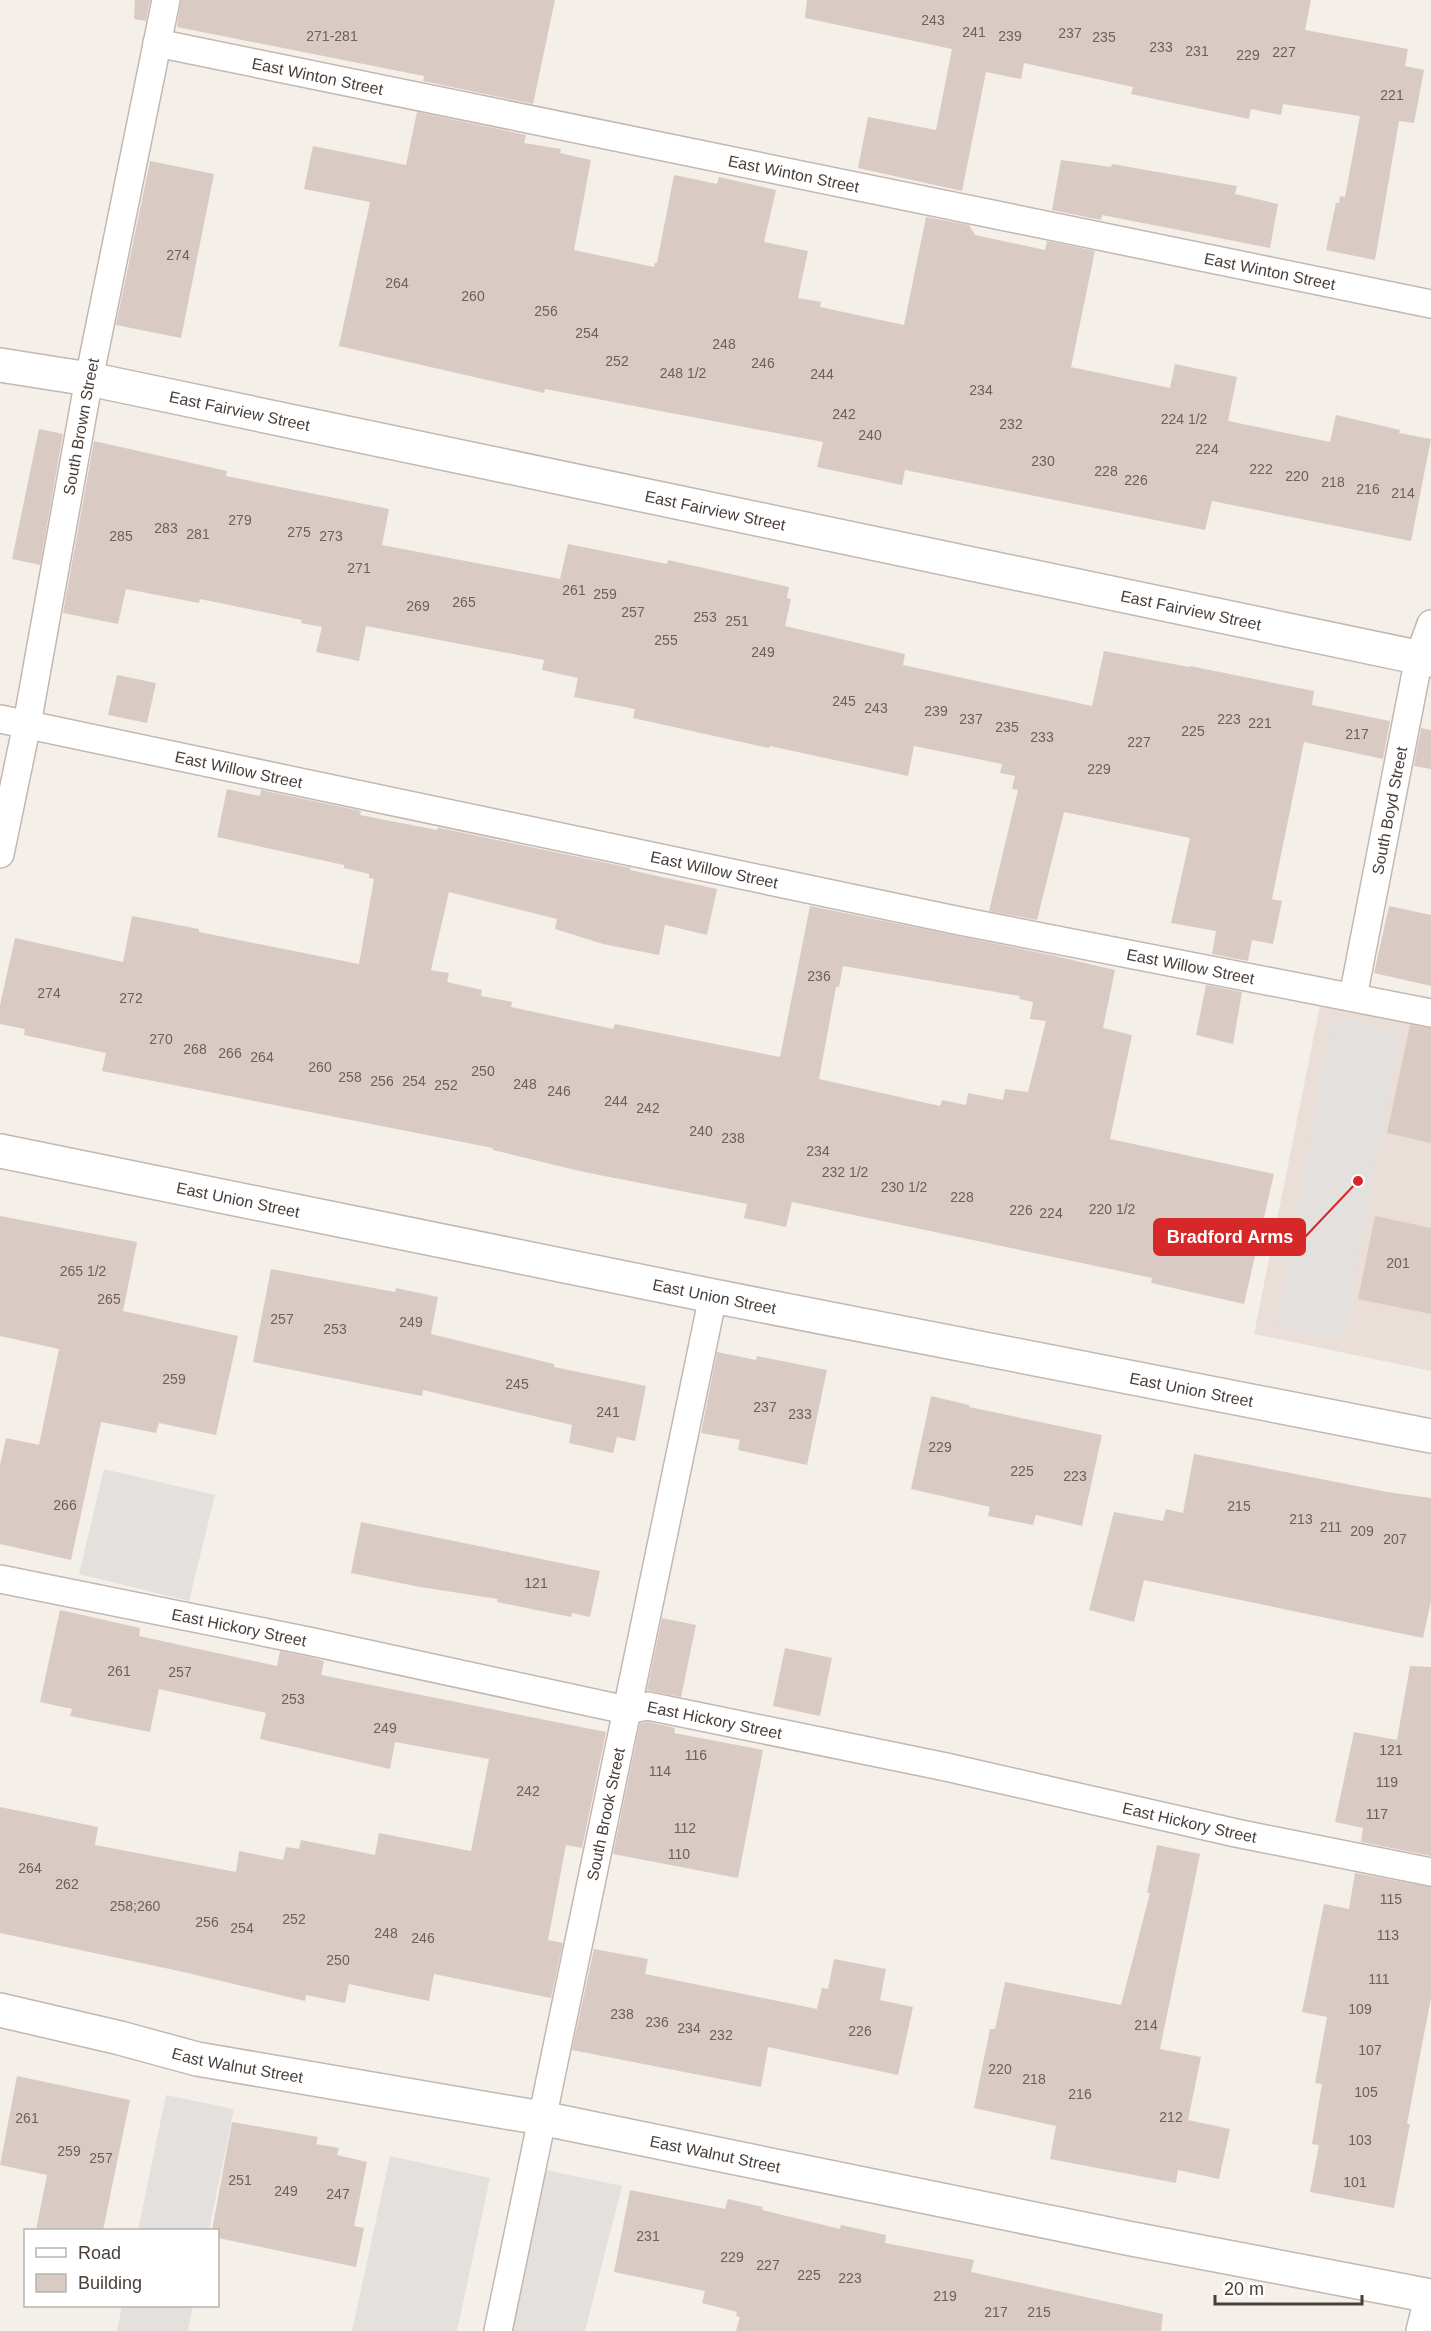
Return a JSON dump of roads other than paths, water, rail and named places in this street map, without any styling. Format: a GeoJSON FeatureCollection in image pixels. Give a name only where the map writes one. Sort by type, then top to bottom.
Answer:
{"type":"FeatureCollection","features":[{"type":"Feature","properties":{"kind":"street","name":"East Fairview Street"},"geometry":{"type":"LineString","coordinates":[[0,365],[88,379],[1425,658]]}},
{"type":"Feature","properties":{"kind":"street","name":"East Union Street"},"geometry":{"type":"LineString","coordinates":[[0,1151],[713,1296],[1431,1436]]}},
{"type":"Feature","properties":{"kind":"street","name":"East Walnut Street"},"geometry":{"type":"LineString","coordinates":[[0,2010],[197,2059],[541,2118],[1431,2298]]}},
{"type":"Feature","properties":{"kind":"street"},"geometry":{"type":"LineString","coordinates":[[1423,2331],[1431,2298]]}},
{"type":"Feature","properties":{"kind":"lane","name":"South Brown Street"},"geometry":{"type":"LineString","coordinates":[[0,854],[27,724],[88,379],[166,0]]}},
{"type":"Feature","properties":{"kind":"lane","name":"East Winton Street"},"geometry":{"type":"LineString","coordinates":[[157,44],[1431,304]]}},
{"type":"Feature","properties":{"kind":"lane","name":"South Boyd Street"},"geometry":{"type":"LineString","coordinates":[[1353,997],[1431,624]]}},
{"type":"Feature","properties":{"kind":"lane","name":"East Willow Street"},"geometry":{"type":"LineString","coordinates":[[0,719],[948,919],[1431,1012]]}},
{"type":"Feature","properties":{"kind":"lane","name":"South Brook Street"},"geometry":{"type":"LineString","coordinates":[[498,2331],[713,1296]]}},
{"type":"Feature","properties":{"kind":"lane","name":"East Hickory Street"},"geometry":{"type":"LineString","coordinates":[[0,1579],[313,1642],[626,1710],[648,1706],[946,1767],[1236,1833],[1431,1872]]}},
{"type":"Feature","properties":{"kind":"place","name":"Bradford Arms"},"geometry":{"type":"Point","coordinates":[1358,1181]}}]}
